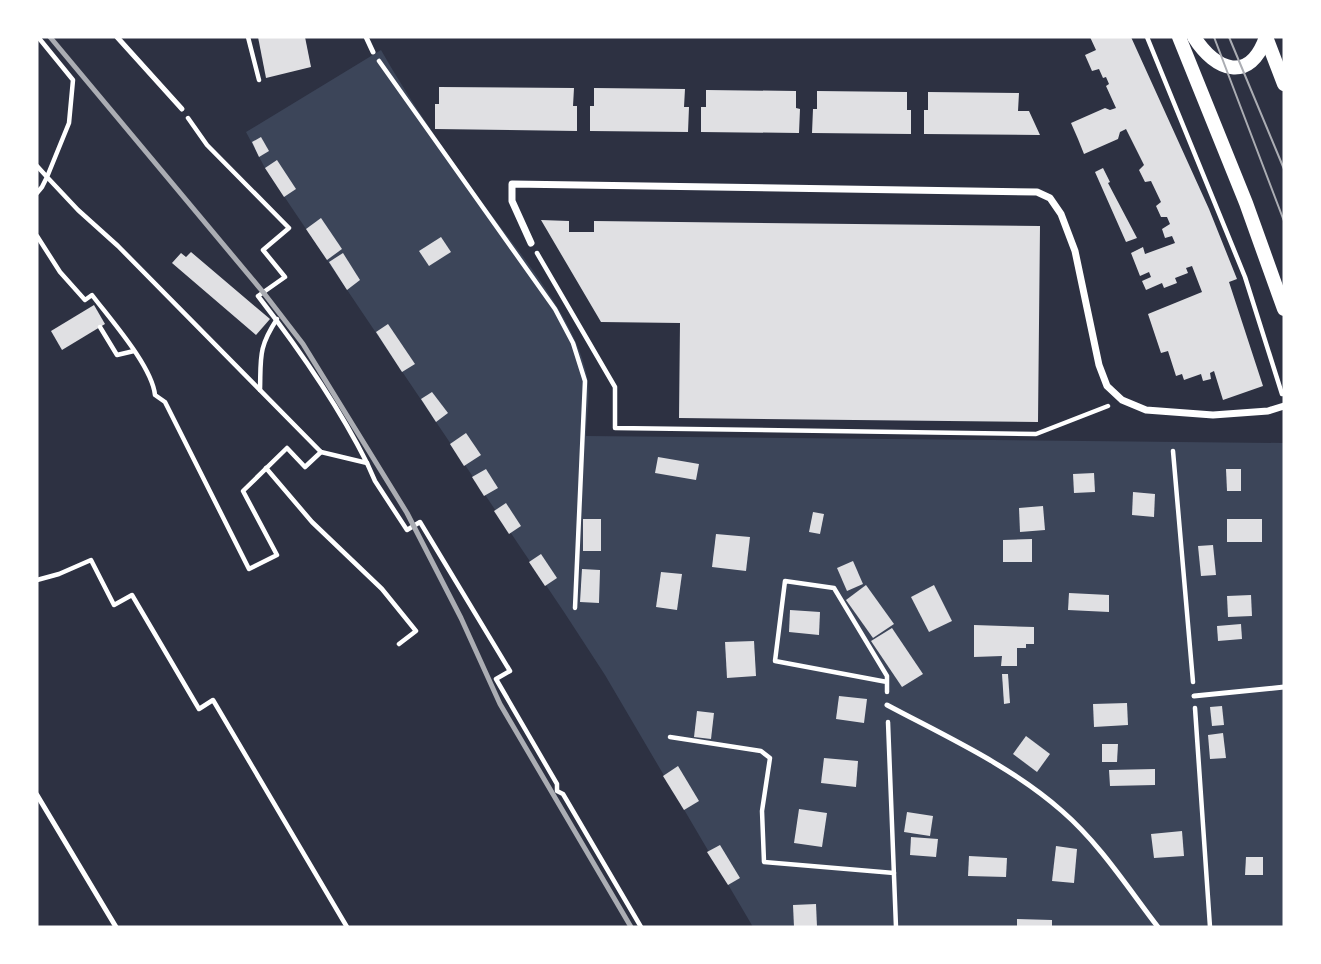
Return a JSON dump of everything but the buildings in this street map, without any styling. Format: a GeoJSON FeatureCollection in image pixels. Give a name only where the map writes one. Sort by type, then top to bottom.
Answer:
{"type":"FeatureCollection","features":[{"type":"Feature","properties":{"kind":"main road"},"geometry":{"type":"LineString","coordinates":[[1179,37],[1246,203],[1284,309]]}},
{"type":"Feature","properties":{"kind":"main road"},"geometry":{"type":"LineString","coordinates":[[1194,37],[1210,59],[1226,68],[1241,65],[1256,57],[1266,37]]}},
{"type":"Feature","properties":{"kind":"main road"},"geometry":{"type":"LineString","coordinates":[[1266,37],[1284,84]]}},
{"type":"Feature","properties":{"kind":"street"},"geometry":{"type":"LineString","coordinates":[[531,243],[512,201],[512,184],[1037,192],[1050,198],[1061,214],[1075,251],[1099,365],[1107,386],[1122,400],[1146,410],[1213,415],[1268,411],[1284,405]]}},
{"type":"Feature","properties":{"kind":"lane"},"geometry":{"type":"LineString","coordinates":[[117,37],[182,109]]}},
{"type":"Feature","properties":{"kind":"lane"},"geometry":{"type":"LineString","coordinates":[[366,37],[373,52]]}},
{"type":"Feature","properties":{"kind":"lane"},"geometry":{"type":"LineString","coordinates":[[1194,696],[1284,687]]}},
{"type":"Feature","properties":{"kind":"lane"},"geometry":{"type":"LineString","coordinates":[[887,705],[1029,784],[1064,813],[1096,845],[1158,927]]}},
{"type":"Feature","properties":{"kind":"lane"},"geometry":{"type":"LineString","coordinates":[[37,795],[116,927]]}},
{"type":"Feature","properties":{"kind":"path"},"geometry":{"type":"LineString","coordinates":[[37,193],[43,187],[69,123],[74,80],[38,37]]}},
{"type":"Feature","properties":{"kind":"path"},"geometry":{"type":"LineString","coordinates":[[248,37],[259,80]]}},
{"type":"Feature","properties":{"kind":"path"},"geometry":{"type":"LineString","coordinates":[[1147,37],[1245,277],[1281,390]]}},
{"type":"Feature","properties":{"kind":"path"},"geometry":{"type":"LineString","coordinates":[[373,52],[555,309],[573,343],[585,381],[575,608]]}},
{"type":"Feature","properties":{"kind":"path"},"geometry":{"type":"LineString","coordinates":[[182,109],[207,145],[289,228],[263,250],[285,277],[258,296],[324,387],[347,424],[375,481],[407,530],[420,522],[510,671],[496,679],[557,784],[557,791],[563,794],[641,927]]}},
{"type":"Feature","properties":{"kind":"path"},"geometry":{"type":"LineString","coordinates":[[37,166],[321,452],[367,463]]}},
{"type":"Feature","properties":{"kind":"path"},"geometry":{"type":"LineString","coordinates":[[37,236],[60,272],[91,307]]}},
{"type":"Feature","properties":{"kind":"path"},"geometry":{"type":"LineString","coordinates":[[531,243],[615,387],[615,428],[1036,434],[1122,400]]}},
{"type":"Feature","properties":{"kind":"path"},"geometry":{"type":"LineString","coordinates":[[85,300],[92,295],[134,351],[154,385],[155,395],[165,402],[249,569],[277,555],[243,491],[287,448],[305,467],[321,452]]}},
{"type":"Feature","properties":{"kind":"path"},"geometry":{"type":"LineString","coordinates":[[260,390],[261,351],[276,320]]}},
{"type":"Feature","properties":{"kind":"path"},"geometry":{"type":"LineString","coordinates":[[100,327],[117,355],[134,351]]}},
{"type":"Feature","properties":{"kind":"path"},"geometry":{"type":"LineString","coordinates":[[266,468],[312,522],[382,589],[416,631],[399,644]]}},
{"type":"Feature","properties":{"kind":"path"},"geometry":{"type":"LineString","coordinates":[[37,580],[91,560],[114,605],[132,596],[199,709],[213,700],[347,927]]}},
{"type":"Feature","properties":{"kind":"path"},"geometry":{"type":"LineString","coordinates":[[887,682],[775,661],[785,581],[834,588],[887,677],[896,927]]}},
{"type":"Feature","properties":{"kind":"path"},"geometry":{"type":"LineString","coordinates":[[670,737],[761,751],[770,758],[762,811],[764,862],[894,873]]}},
{"type":"Feature","properties":{"kind":"shaded area"},"geometry":{"type":"Polygon","coordinates":[[[381,50],[442,146],[545,288],[573,336],[583,360],[588,383],[586,436],[1284,443],[1284,927],[753,927],[605,675],[265,168],[246,132],[381,50]]]}},
{"type":"Feature","properties":{"kind":"tram line"},"geometry":{"type":"LineString","coordinates":[[1214,37],[1284,221]]}},
{"type":"Feature","properties":{"kind":"tram line"},"geometry":{"type":"LineString","coordinates":[[1229,37],[1284,169]]}},
{"type":"Feature","properties":{"kind":"railway"},"geometry":{"type":"LineString","coordinates":[[50,37],[263,292],[303,344],[407,513],[461,618],[500,704],[631,927]]}}]}
